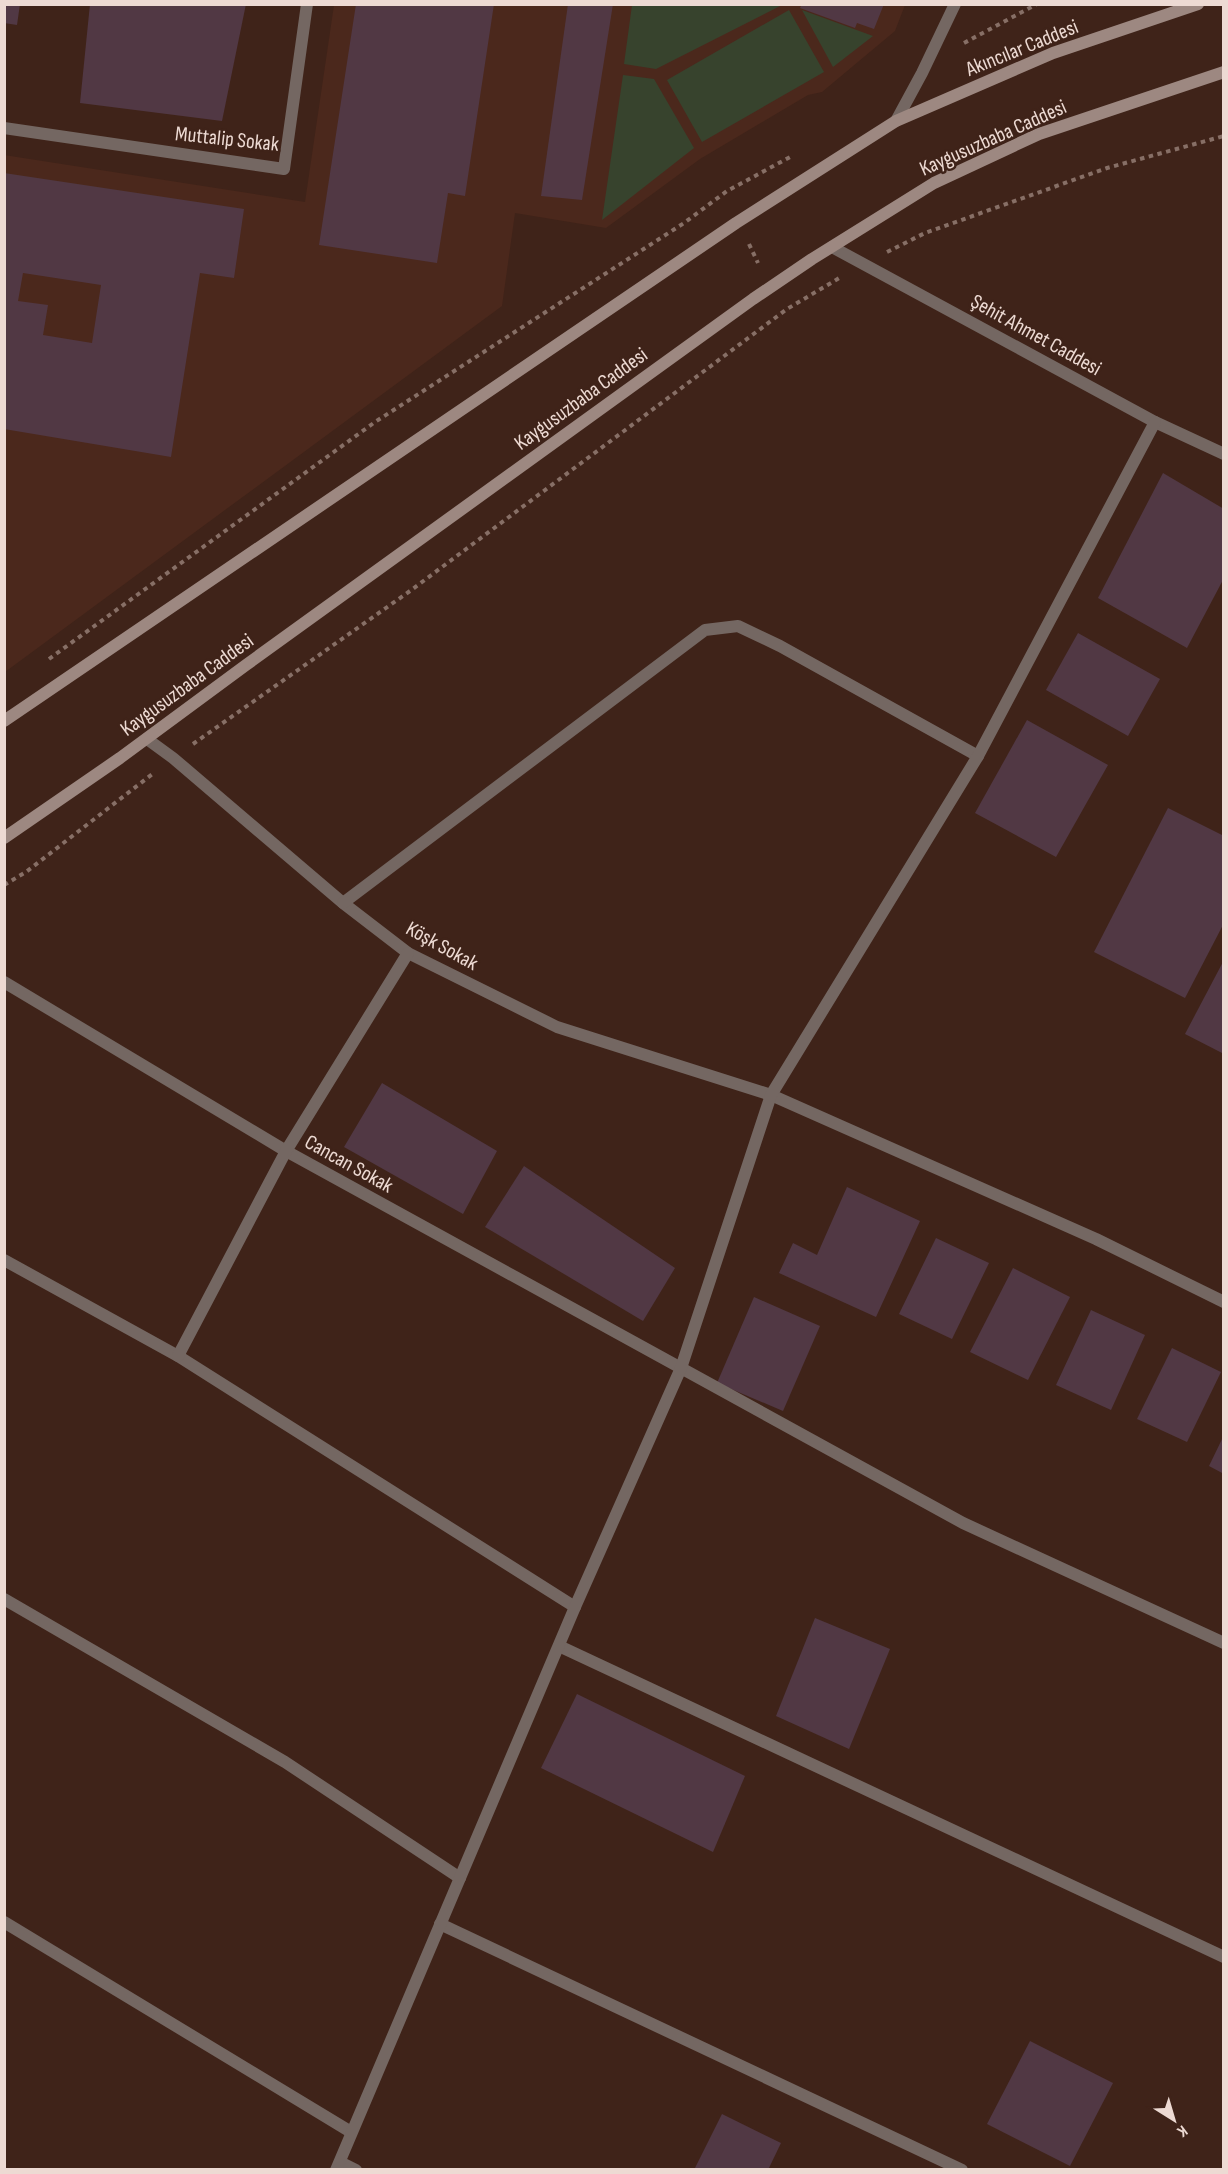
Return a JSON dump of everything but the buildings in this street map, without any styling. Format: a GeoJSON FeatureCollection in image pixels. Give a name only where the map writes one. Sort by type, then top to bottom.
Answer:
{"type":"FeatureCollection","features":[{"type":"Feature","properties":{"kind":"main road","name":"Akıncılar Caddesi"},"geometry":{"type":"LineString","coordinates":[[896,121],[1053,53],[1198,4]]}},
{"type":"Feature","properties":{"kind":"main road","name":"Kaygusuzbaba Caddesi"},"geometry":{"type":"LineString","coordinates":[[4,838],[147,739],[246,664],[753,299],[832,247],[934,183],[1039,134],[1224,72]]}},
{"type":"Feature","properties":{"kind":"main road"},"geometry":{"type":"LineString","coordinates":[[4,721],[736,223],[896,121]]}},
{"type":"Feature","properties":{"kind":"street","name":"Muttalip Sokak"},"geometry":{"type":"LineString","coordinates":[[4,128],[284,170],[307,4]]}},
{"type":"Feature","properties":{"kind":"street"},"geometry":{"type":"LineString","coordinates":[[896,121],[955,4]]}},
{"type":"Feature","properties":{"kind":"street","name":"Şehit Ahmet Caddesi"},"geometry":{"type":"LineString","coordinates":[[832,247],[1155,422],[1224,454]]}},
{"type":"Feature","properties":{"kind":"street"},"geometry":{"type":"LineString","coordinates":[[356,2169],[338,2165],[559,1646],[681,1368],[771,1095],[978,756],[1155,422]]}},
{"type":"Feature","properties":{"kind":"street"},"geometry":{"type":"LineString","coordinates":[[343,903],[705,630],[738,626],[780,646],[978,756]]}},
{"type":"Feature","properties":{"kind":"street","name":"Köşk Sokak"},"geometry":{"type":"LineString","coordinates":[[147,739],[173,758],[343,903],[408,953],[557,1027],[771,1095],[1096,1239],[1224,1302]]}},
{"type":"Feature","properties":{"kind":"street"},"geometry":{"type":"LineString","coordinates":[[178,1356],[286,1151],[408,953]]}},
{"type":"Feature","properties":{"kind":"street","name":"Cancan Sokak"},"geometry":{"type":"LineString","coordinates":[[4,982],[286,1151],[963,1524],[1224,1644]]}},
{"type":"Feature","properties":{"kind":"street"},"geometry":{"type":"LineString","coordinates":[[4,1260],[178,1356],[576,1607]]}},
{"type":"Feature","properties":{"kind":"street"},"geometry":{"type":"LineString","coordinates":[[4,1599],[285,1762],[460,1878]]}},
{"type":"Feature","properties":{"kind":"street"},"geometry":{"type":"LineString","coordinates":[[559,1646],[1224,1957]]}},
{"type":"Feature","properties":{"kind":"street"},"geometry":{"type":"LineString","coordinates":[[4,1922],[351,2132]]}},
{"type":"Feature","properties":{"kind":"street"},"geometry":{"type":"LineString","coordinates":[[440,1924],[962,2169]]}},
{"type":"Feature","properties":{"kind":"path"},"geometry":{"type":"LineString","coordinates":[[957,48],[1037,4]]}},
{"type":"Feature","properties":{"kind":"path"},"geometry":{"type":"LineString","coordinates":[[4,885],[26,872],[173,758],[411,591],[787,309],[925,233],[1107,168],[1224,136]]}},
{"type":"Feature","properties":{"kind":"path"},"geometry":{"type":"LineString","coordinates":[[43,663],[375,422],[684,223],[727,191],[794,155]]}},
{"type":"Feature","properties":{"kind":"path"},"geometry":{"type":"LineString","coordinates":[[748,244],[758,262]]}},
{"type":"Feature","properties":{"kind":"shaded area"},"geometry":{"type":"Polygon","coordinates":[[[334,5],[905,5],[895,31],[822,92],[808,95],[700,159],[606,228],[515,213],[502,306],[5,672],[4,155],[305,202],[334,5]]]}},
{"type":"Feature","properties":{"kind":"green space"},"geometry":{"type":"Polygon","coordinates":[[[632,4],[782,5],[656,69],[624,64],[632,4]]]}},
{"type":"Feature","properties":{"kind":"green space"},"geometry":{"type":"Polygon","coordinates":[[[789,10],[824,72],[702,142],[667,80],[789,10]]]}},
{"type":"Feature","properties":{"kind":"green space"},"geometry":{"type":"Polygon","coordinates":[[[802,10],[873,36],[833,67],[802,10]]]}},
{"type":"Feature","properties":{"kind":"green space"},"geometry":{"type":"Polygon","coordinates":[[[623,75],[654,79],[694,148],[602,220],[623,75]]]}}]}
